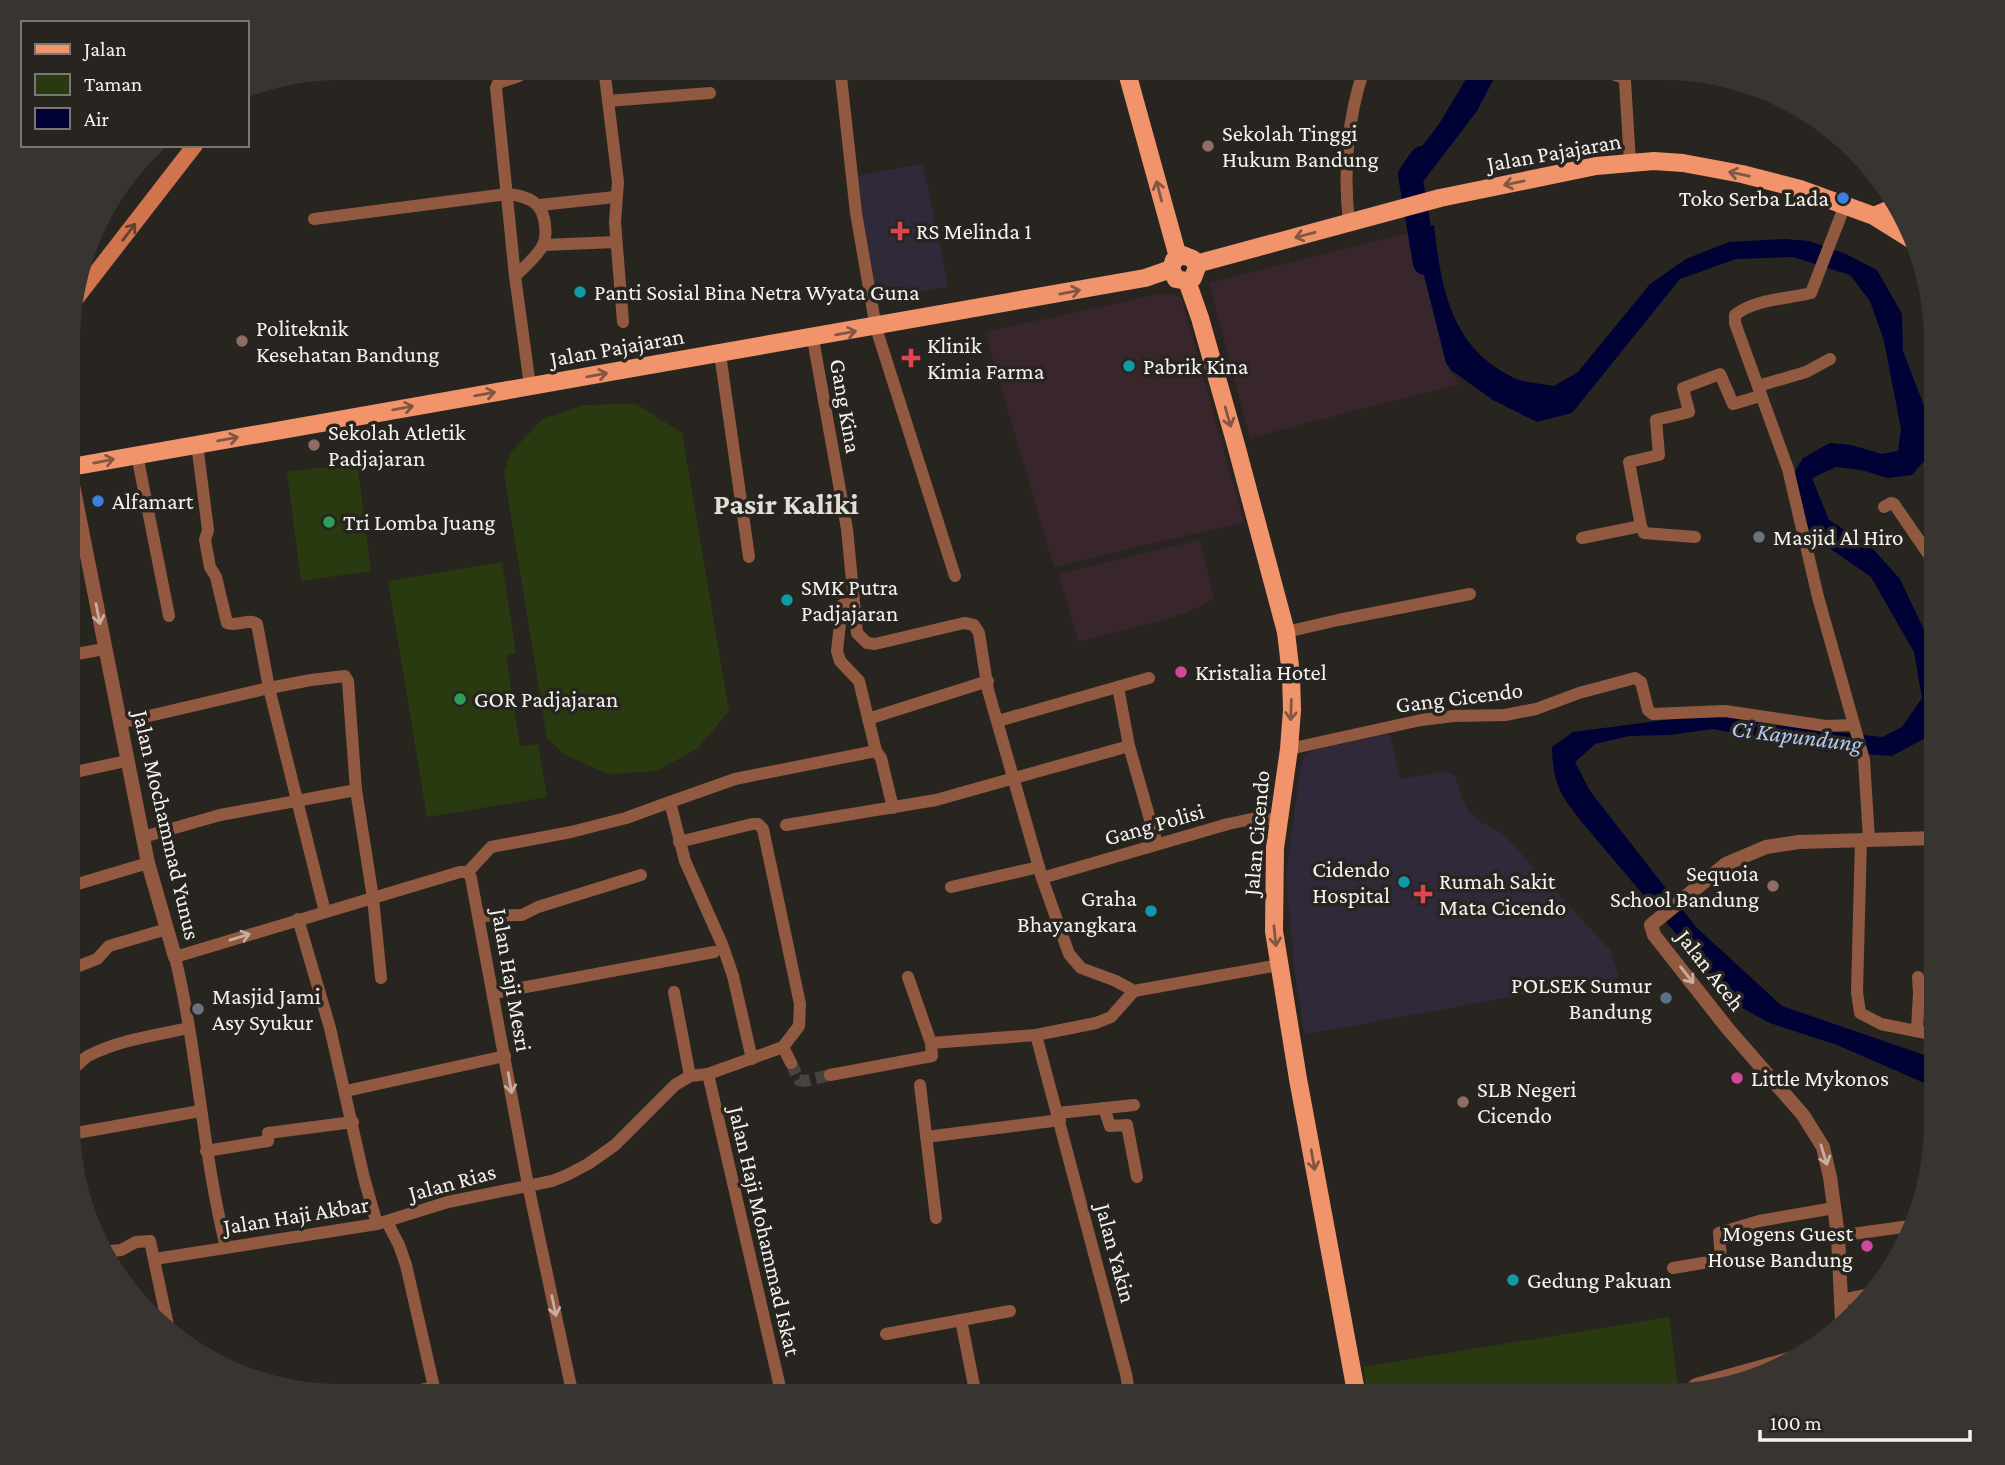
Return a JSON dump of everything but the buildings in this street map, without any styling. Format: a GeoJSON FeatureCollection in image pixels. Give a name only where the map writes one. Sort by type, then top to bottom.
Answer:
{"type":"FeatureCollection","features":[{"type":"Feature","properties":{"kind":"main road"},"geometry":{"type":"LineString","coordinates":[[1129,80],[1176,279],[1187,281],[1196,275],[1196,264],[1189,256],[1174,263]]}},
{"type":"Feature","properties":{"kind":"main road"},"geometry":{"type":"LineString","coordinates":[[87,284],[193,147]]}},
{"type":"Feature","properties":{"kind":"main road","name":"Jalan Pajajaran"},"geometry":{"type":"LineString","coordinates":[[1196,264],[1440,198],[1569,171],[1630,162],[1683,163],[1800,189],[1874,216],[1901,233]]}},
{"type":"Feature","properties":{"kind":"main road"},"geometry":{"type":"LineString","coordinates":[[1874,216],[1889,209]]}},
{"type":"Feature","properties":{"kind":"main road","name":"Jalan Pajajaran"},"geometry":{"type":"LineString","coordinates":[[80,465],[876,328],[1145,278],[1174,263]]}},
{"type":"Feature","properties":{"kind":"main road","name":"Jalan Cicendo"},"geometry":{"type":"LineString","coordinates":[[1187,281],[1231,424],[1286,632],[1291,675],[1289,749],[1278,821],[1273,891],[1274,931],[1355,1384]]}},
{"type":"Feature","properties":{"kind":"street"},"geometry":{"type":"LineString","coordinates":[[507,80],[498,83],[496,88],[515,276],[530,386]]}},
{"type":"Feature","properties":{"kind":"street"},"geometry":{"type":"LineString","coordinates":[[605,80],[618,181],[615,197],[616,242],[623,322]]}},
{"type":"Feature","properties":{"kind":"street"},"geometry":{"type":"LineString","coordinates":[[841,80],[856,213],[876,328],[955,576]]}},
{"type":"Feature","properties":{"kind":"street"},"geometry":{"type":"LineString","coordinates":[[1349,222],[1346,196],[1347,144],[1353,105],[1361,80]]}},
{"type":"Feature","properties":{"kind":"street"},"geometry":{"type":"LineString","coordinates":[[1625,80],[1630,162]]}},
{"type":"Feature","properties":{"kind":"street"},"geometry":{"type":"LineString","coordinates":[[608,101],[710,93]]}},
{"type":"Feature","properties":{"kind":"street"},"geometry":{"type":"LineString","coordinates":[[314,219],[507,194],[525,196],[540,205],[545,217],[546,236],[543,245],[515,276]]}},
{"type":"Feature","properties":{"kind":"street"},"geometry":{"type":"LineString","coordinates":[[540,205],[615,197]]}},
{"type":"Feature","properties":{"kind":"street"},"geometry":{"type":"LineString","coordinates":[[1844,205],[1814,290],[1811,293],[1740,310],[1735,315],[1735,323],[1788,468],[1818,597],[1864,760],[1865,839],[1858,1006],[1860,1013],[1869,1020],[1924,1032]]}},
{"type":"Feature","properties":{"kind":"street"},"geometry":{"type":"LineString","coordinates":[[543,245],[616,242]]}},
{"type":"Feature","properties":{"kind":"street","name":"Gang Kina"},"geometry":{"type":"LineString","coordinates":[[813,338],[847,529],[857,633],[867,643],[875,644],[964,623],[974,625],[979,633],[988,681]]}},
{"type":"Feature","properties":{"kind":"street"},"geometry":{"type":"LineString","coordinates":[[720,354],[749,557]]}},
{"type":"Feature","properties":{"kind":"street"},"geometry":{"type":"LineString","coordinates":[[1695,537],[1644,533],[1641,526],[1629,462],[1659,455],[1656,420],[1689,412],[1683,388],[1720,374],[1732,404],[1830,359]]}},
{"type":"Feature","properties":{"kind":"street"},"geometry":{"type":"LineString","coordinates":[[197,444],[210,568],[216,577],[227,623],[232,625],[256,621],[269,688],[325,912]]}},
{"type":"Feature","properties":{"kind":"street"},"geometry":{"type":"LineString","coordinates":[[137,455],[169,616]]}},
{"type":"Feature","properties":{"kind":"street"},"geometry":{"type":"LineString","coordinates":[[1884,507],[1891,503],[1894,505],[1924,548]]}},
{"type":"Feature","properties":{"kind":"street","name":"Jalan Mochammad Yunus"},"geometry":{"type":"LineString","coordinates":[[80,522],[142,837],[174,957],[189,1028],[211,1186],[226,1247]]}},
{"type":"Feature","properties":{"kind":"street"},"geometry":{"type":"LineString","coordinates":[[1582,538],[1641,526]]}},
{"type":"Feature","properties":{"kind":"street"},"geometry":{"type":"LineString","coordinates":[[1286,632],[1470,594]]}},
{"type":"Feature","properties":{"kind":"street"},"geometry":{"type":"LineString","coordinates":[[853,598],[842,605],[837,651],[840,661],[859,681],[893,808]]}},
{"type":"Feature","properties":{"kind":"street"},"geometry":{"type":"LineString","coordinates":[[80,653],[104,649]]}},
{"type":"Feature","properties":{"kind":"street"},"geometry":{"type":"LineString","coordinates":[[119,723],[269,688],[345,676],[348,681],[358,809],[373,898],[381,978]]}},
{"type":"Feature","properties":{"kind":"street"},"geometry":{"type":"LineString","coordinates":[[998,721],[1149,678]]}},
{"type":"Feature","properties":{"kind":"street","name":"Gang Cicendo"},"geometry":{"type":"LineString","coordinates":[[1289,749],[1422,720],[1505,715],[1536,709],[1632,678],[1641,682],[1650,713],[1725,711],[1826,726],[1854,726]]}},
{"type":"Feature","properties":{"kind":"street"},"geometry":{"type":"LineString","coordinates":[[868,719],[988,681],[988,690],[1040,872],[1069,954],[1081,968],[1135,991]]}},
{"type":"Feature","properties":{"kind":"street"},"geometry":{"type":"LineString","coordinates":[[1118,687],[1129,746],[1157,844]]}},
{"type":"Feature","properties":{"kind":"street"},"geometry":{"type":"LineString","coordinates":[[786,825],[936,800],[1129,746]]}},
{"type":"Feature","properties":{"kind":"street"},"geometry":{"type":"LineString","coordinates":[[174,957],[460,872],[468,872],[491,846],[626,818],[735,779],[876,751]]}},
{"type":"Feature","properties":{"kind":"street"},"geometry":{"type":"LineString","coordinates":[[80,771],[126,761]]}},
{"type":"Feature","properties":{"kind":"street"},"geometry":{"type":"LineString","coordinates":[[142,837],[220,815],[356,790]]}},
{"type":"Feature","properties":{"kind":"street"},"geometry":{"type":"LineString","coordinates":[[670,802],[679,842],[733,976],[752,1059]]}},
{"type":"Feature","properties":{"kind":"street","name":"Gang Polisi"},"geometry":{"type":"LineString","coordinates":[[951,887],[1040,872],[1261,817],[1278,821]]}},
{"type":"Feature","properties":{"kind":"street"},"geometry":{"type":"LineString","coordinates":[[674,992],[690,1076],[708,1074],[782,1047],[799,1026],[800,1004],[763,829],[758,824],[752,824],[679,842]]}},
{"type":"Feature","properties":{"kind":"street","name":"Jalan Aceh"},"geometry":{"type":"LineString","coordinates":[[1842,1314],[1838,1236],[1823,1147],[1813,1129],[1728,1029],[1654,935],[1651,925],[1726,864],[1756,851],[1799,842],[1924,838]]}},
{"type":"Feature","properties":{"kind":"street"},"geometry":{"type":"LineString","coordinates":[[80,883],[148,863]]}},
{"type":"Feature","properties":{"kind":"street","name":"Jalan Haji Mesri"},"geometry":{"type":"LineString","coordinates":[[468,872],[494,993],[528,1185],[570,1384]]}},
{"type":"Feature","properties":{"kind":"street"},"geometry":{"type":"LineString","coordinates":[[479,916],[522,915],[538,907],[641,875]]}},
{"type":"Feature","properties":{"kind":"street"},"geometry":{"type":"LineString","coordinates":[[298,919],[330,1028],[364,1178],[382,1223]]}},
{"type":"Feature","properties":{"kind":"street"},"geometry":{"type":"LineString","coordinates":[[80,966],[97,959],[108,946],[167,929]]}},
{"type":"Feature","properties":{"kind":"street"},"geometry":{"type":"LineString","coordinates":[[494,993],[714,952]]}},
{"type":"Feature","properties":{"kind":"street"},"geometry":{"type":"LineString","coordinates":[[930,1043],[1036,1035],[1096,1023],[1111,1017],[1135,991],[1279,965]]}},
{"type":"Feature","properties":{"kind":"street"},"geometry":{"type":"LineString","coordinates":[[1917,1030],[1918,976]]}},
{"type":"Feature","properties":{"kind":"street"},"geometry":{"type":"LineString","coordinates":[[830,1075],[932,1056],[908,977]]}},
{"type":"Feature","properties":{"kind":"street"},"geometry":{"type":"LineString","coordinates":[[1919,993],[1924,994]]}},
{"type":"Feature","properties":{"kind":"street"},"geometry":{"type":"LineString","coordinates":[[80,1063],[87,1057],[137,1038],[189,1028]]}},
{"type":"Feature","properties":{"kind":"street","name":"Jalan Yakin"},"geometry":{"type":"LineString","coordinates":[[1036,1035],[1128,1384]]}},
{"type":"Feature","properties":{"kind":"street"},"geometry":{"type":"LineString","coordinates":[[782,1047],[791,1063]]}},
{"type":"Feature","properties":{"kind":"street"},"geometry":{"type":"LineString","coordinates":[[346,1091],[505,1056]]}},
{"type":"Feature","properties":{"kind":"street","name":"Jalan Haji Mohammad Iskat"},"geometry":{"type":"LineString","coordinates":[[708,1074],[779,1384]]}},
{"type":"Feature","properties":{"kind":"street","name":"Jalan Rias"},"geometry":{"type":"LineString","coordinates":[[382,1223],[448,1202],[552,1181],[589,1164],[632,1130],[667,1091],[690,1076]]}},
{"type":"Feature","properties":{"kind":"street"},"geometry":{"type":"LineString","coordinates":[[920,1085],[936,1219]]}},
{"type":"Feature","properties":{"kind":"street"},"geometry":{"type":"LineString","coordinates":[[926,1137],[1134,1105]]}},
{"type":"Feature","properties":{"kind":"street"},"geometry":{"type":"LineString","coordinates":[[1104,1108],[1110,1126],[1127,1125],[1137,1177]]}},
{"type":"Feature","properties":{"kind":"street"},"geometry":{"type":"LineString","coordinates":[[80,1132],[200,1111]]}},
{"type":"Feature","properties":{"kind":"street"},"geometry":{"type":"LineString","coordinates":[[206,1151],[268,1141],[268,1133],[353,1122]]}},
{"type":"Feature","properties":{"kind":"street"},"geometry":{"type":"LineString","coordinates":[[1673,1268],[1721,1260],[1719,1233],[1771,1219],[1834,1208]]}},
{"type":"Feature","properties":{"kind":"street","name":"Jalan Haji Akbar"},"geometry":{"type":"LineString","coordinates":[[155,1259],[382,1223],[399,1245],[408,1272],[433,1384]]}},
{"type":"Feature","properties":{"kind":"street"},"geometry":{"type":"LineString","coordinates":[[1838,1236],[1904,1227]]}},
{"type":"Feature","properties":{"kind":"street"},"geometry":{"type":"LineString","coordinates":[[113,1251],[136,1242],[150,1241],[166,1317]]}},
{"type":"Feature","properties":{"kind":"street"},"geometry":{"type":"LineString","coordinates":[[1841,1300],[1860,1296]]}},
{"type":"Feature","properties":{"kind":"street"},"geometry":{"type":"LineString","coordinates":[[887,1334],[1010,1311]]}},
{"type":"Feature","properties":{"kind":"street"},"geometry":{"type":"LineString","coordinates":[[961,1320],[974,1384]]}},
{"type":"Feature","properties":{"kind":"street"},"geometry":{"type":"LineString","coordinates":[[1723,1378],[1753,1369]]}},
{"type":"Feature","properties":{"kind":"shaded area","name":"RS Melinda 1"},"geometry":{"type":"Polygon","coordinates":[[[923,164],[948,286],[874,301],[854,176],[923,164]]]}},
{"type":"Feature","properties":{"kind":"shaded area"},"geometry":{"type":"Polygon","coordinates":[[[1412,232],[1450,371],[1460,384],[1250,438],[1209,283],[1412,232]]]}},
{"type":"Feature","properties":{"kind":"shaded area"},"geometry":{"type":"Polygon","coordinates":[[[1164,293],[1181,297],[1244,522],[1054,567],[985,332],[1164,293]]]}},
{"type":"Feature","properties":{"kind":"shaded area"},"geometry":{"type":"Polygon","coordinates":[[[1200,540],[1214,599],[1184,614],[1079,642],[1058,574],[1200,540]]]}},
{"type":"Feature","properties":{"kind":"shaded area","name":"Rumah Sakit Mata Cicendo"},"geometry":{"type":"Polygon","coordinates":[[[1390,734],[1400,779],[1445,771],[1454,775],[1471,814],[1504,835],[1610,950],[1619,977],[1307,1034],[1304,1032],[1296,982],[1286,877],[1300,769],[1305,756],[1312,750],[1390,734]]]}},
{"type":"Feature","properties":{"kind":"green space"},"geometry":{"type":"Polygon","coordinates":[[[636,404],[682,433],[729,711],[698,748],[657,771],[607,774],[564,754],[547,738],[504,473],[510,453],[543,419],[584,405],[636,404]]]}},
{"type":"Feature","properties":{"kind":"green space","name":"Tri Lomba Juang"},"geometry":{"type":"Polygon","coordinates":[[[357,463],[371,571],[301,581],[287,472],[357,463]]]}},
{"type":"Feature","properties":{"kind":"green space","name":"GOR Padjajaran"},"geometry":{"type":"Polygon","coordinates":[[[502,562],[516,653],[506,655],[520,746],[538,744],[547,797],[427,817],[388,581],[502,562]]]}},
{"type":"Feature","properties":{"kind":"green space"},"geometry":{"type":"Polygon","coordinates":[[[1669,1317],[1678,1384],[1366,1384],[1363,1367],[1669,1317]]]}},
{"type":"Feature","properties":{"kind":"water"},"geometry":{"type":"Polygon","coordinates":[[[1465,80],[1493,80],[1477,111],[1422,183],[1401,189],[1410,162],[1439,124],[1465,80]]]}},
{"type":"Feature","properties":{"kind":"water"},"geometry":{"type":"Polygon","coordinates":[[[1434,225],[1445,292],[1462,332],[1475,349],[1491,364],[1516,379],[1554,386],[1578,372],[1650,284],[1686,259],[1729,242],[1785,239],[1809,241],[1846,254],[1877,270],[1902,314],[1903,351],[1924,406],[1924,461],[1912,475],[1888,478],[1861,470],[1836,467],[1812,478],[1829,520],[1872,548],[1900,579],[1924,630],[1924,739],[1892,756],[1822,751],[1713,729],[1670,735],[1629,736],[1595,744],[1575,762],[1590,791],[1696,927],[1782,1006],[1924,1055],[1924,1083],[1837,1045],[1770,1023],[1735,1004],[1573,811],[1562,795],[1556,779],[1552,747],[1573,732],[1726,712],[1818,730],[1882,737],[1902,727],[1922,698],[1914,652],[1871,577],[1812,536],[1796,501],[1794,473],[1803,458],[1830,443],[1851,445],[1882,454],[1898,451],[1901,429],[1884,341],[1870,301],[1850,275],[1793,257],[1736,259],[1680,279],[1572,413],[1537,422],[1493,400],[1451,370],[1446,363],[1413,231],[1434,225]]]}},
{"type":"Feature","properties":{"kind":"waterway","name":"Ci Kapundung"},"geometry":{"type":"LineString","coordinates":[[1422,158],[1410,175],[1425,263]]}},
{"type":"Feature","properties":{"kind":"tunnel"},"geometry":{"type":"LineString","coordinates":[[791,1063],[799,1080],[830,1075]]}},
{"type":"Feature","properties":{"kind":"place","name":"Sekolah Tinggi Hukum Bandung"},"geometry":{"type":"Point","coordinates":[1208,146]}},
{"type":"Feature","properties":{"kind":"place","name":"Toko Serba Lada"},"geometry":{"type":"Point","coordinates":[1843,198]}},
{"type":"Feature","properties":{"kind":"place","name":"RS Melinda 1"},"geometry":{"type":"Point","coordinates":[900,231]}},
{"type":"Feature","properties":{"kind":"place","name":"Panti Sosial Bina Netra Wyata Guna"},"geometry":{"type":"Point","coordinates":[580,292]}},
{"type":"Feature","properties":{"kind":"place","name":"Politeknik Kesehatan Bandung"},"geometry":{"type":"Point","coordinates":[242,341]}},
{"type":"Feature","properties":{"kind":"place","name":"Klinik Kimia Farma"},"geometry":{"type":"Point","coordinates":[911,358]}},
{"type":"Feature","properties":{"kind":"place","name":"Pabrik Kina"},"geometry":{"type":"Point","coordinates":[1129,366]}},
{"type":"Feature","properties":{"kind":"place","name":"Sekolah Atletik Padjajaran"},"geometry":{"type":"Point","coordinates":[314,445]}},
{"type":"Feature","properties":{"kind":"place","name":"Alfamart"},"geometry":{"type":"Point","coordinates":[98,501]}},
{"type":"Feature","properties":{"kind":"place","name":"Tri Lomba Juang"},"geometry":{"type":"Point","coordinates":[329,522]}},
{"type":"Feature","properties":{"kind":"place","name":"Masjid Al Hiro"},"geometry":{"type":"Point","coordinates":[1759,537]}},
{"type":"Feature","properties":{"kind":"place","name":"SMK Putra Padjajaran"},"geometry":{"type":"Point","coordinates":[787,600]}},
{"type":"Feature","properties":{"kind":"place","name":"Kristalia Hotel"},"geometry":{"type":"Point","coordinates":[1181,672]}},
{"type":"Feature","properties":{"kind":"place","name":"GOR Padjajaran"},"geometry":{"type":"Point","coordinates":[460,699]}},
{"type":"Feature","properties":{"kind":"place","name":"Cidendo Hospital"},"geometry":{"type":"Point","coordinates":[1404,882]}},
{"type":"Feature","properties":{"kind":"place","name":"Sequoia School Bandung"},"geometry":{"type":"Point","coordinates":[1773,886]}},
{"type":"Feature","properties":{"kind":"place","name":"Rumah Sakit Mata Cicendo"},"geometry":{"type":"Point","coordinates":[1423,894]}},
{"type":"Feature","properties":{"kind":"place","name":"Graha Bhayangkara"},"geometry":{"type":"Point","coordinates":[1151,911]}},
{"type":"Feature","properties":{"kind":"place","name":"POLSEK Sumur Bandung"},"geometry":{"type":"Point","coordinates":[1666,998]}},
{"type":"Feature","properties":{"kind":"place","name":"Masjid Jami Asy Syukur"},"geometry":{"type":"Point","coordinates":[198,1009]}},
{"type":"Feature","properties":{"kind":"place","name":"Little Mykonos"},"geometry":{"type":"Point","coordinates":[1737,1078]}},
{"type":"Feature","properties":{"kind":"place","name":"SLB Negeri Cicendo"},"geometry":{"type":"Point","coordinates":[1463,1102]}},
{"type":"Feature","properties":{"kind":"place","name":"Mogens Guest House Bandung"},"geometry":{"type":"Point","coordinates":[1867,1246]}},
{"type":"Feature","properties":{"kind":"place","name":"Gedung Pakuan"},"geometry":{"type":"Point","coordinates":[1513,1280]}},
{"type":"Feature","properties":{"kind":"district","name":"Pasir Kaliki"},"geometry":{"type":"Point","coordinates":[786,504]}}]}
